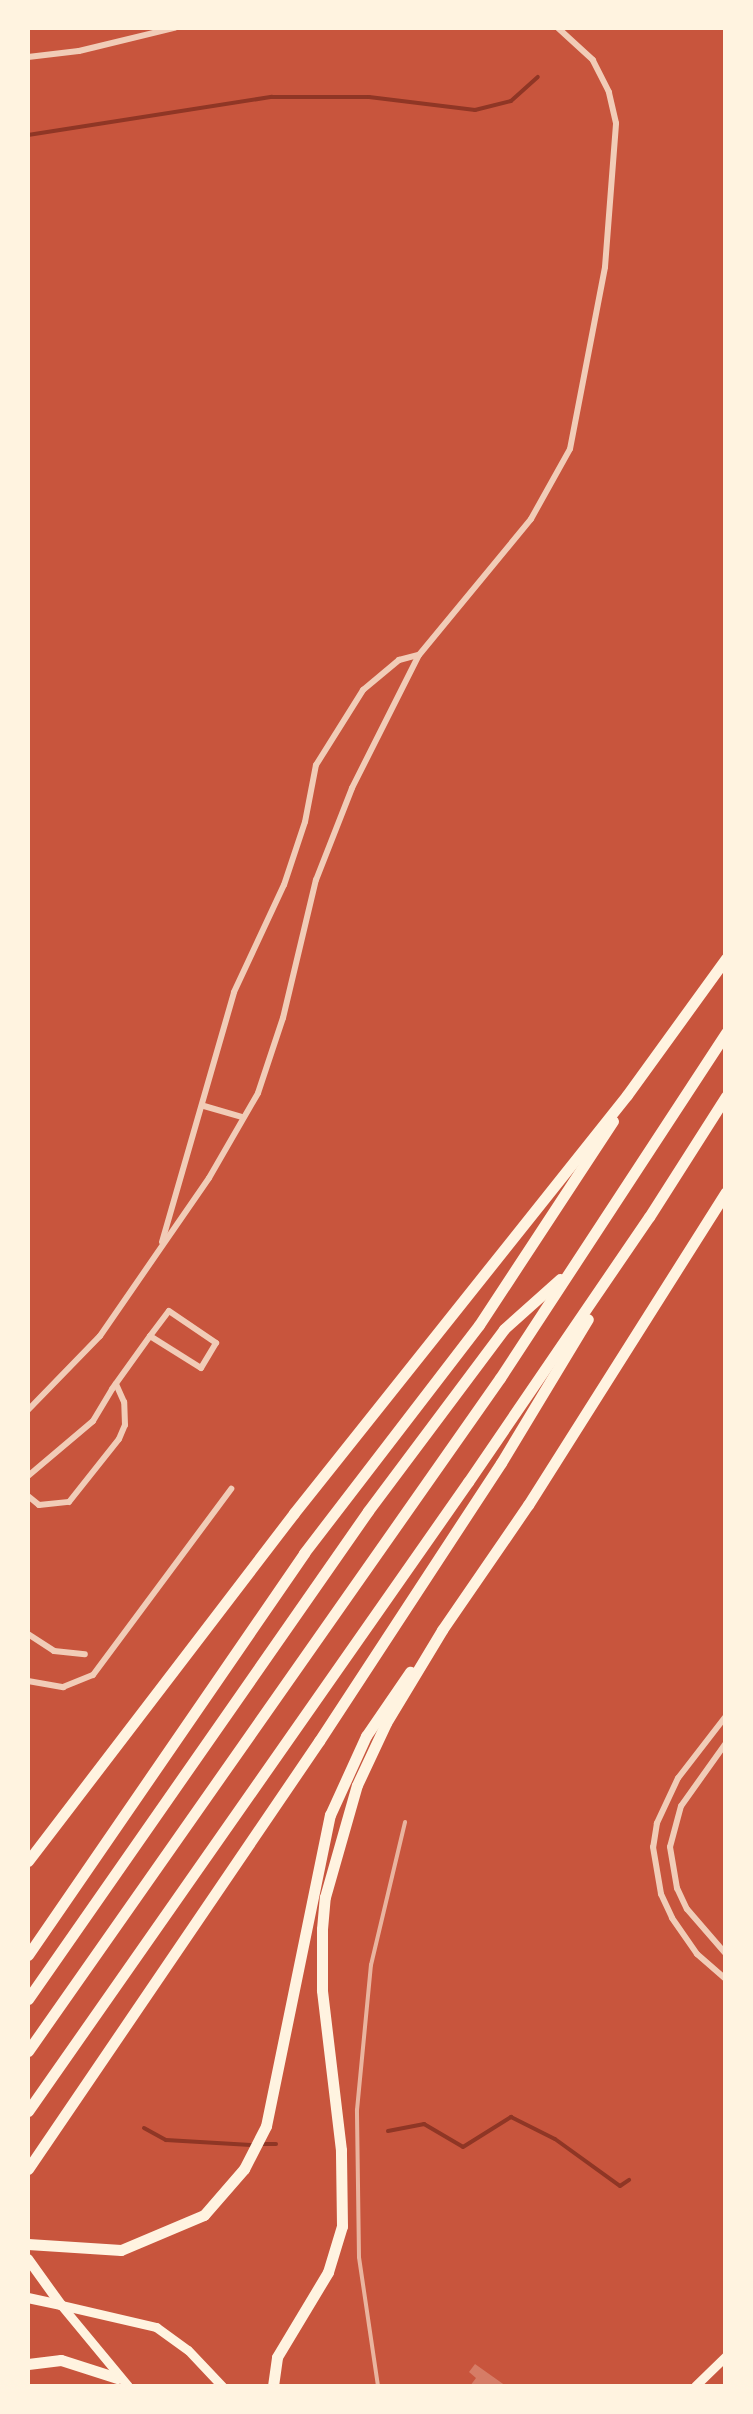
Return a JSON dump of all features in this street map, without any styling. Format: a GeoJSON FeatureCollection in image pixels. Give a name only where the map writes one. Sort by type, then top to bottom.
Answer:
{"type":"FeatureCollection","features":[{"type":"Feature","properties":{"kind":"highway"},"geometry":{"type":"LineString","coordinates":[[28,1860],[330,1466],[627,1095],[726,958]]}},
{"type":"Feature","properties":{"kind":"highway"},"geometry":{"type":"LineString","coordinates":[[28,2051],[575,1266],[726,1032]]}},
{"type":"Feature","properties":{"kind":"highway"},"geometry":{"type":"LineString","coordinates":[[28,1956],[304,1553],[479,1325],[627,1095]]}},
{"type":"Feature","properties":{"kind":"highway"},"geometry":{"type":"LineString","coordinates":[[28,2169],[469,1512],[726,1096]]}},
{"type":"Feature","properties":{"kind":"highway"},"geometry":{"type":"LineString","coordinates":[[28,2244],[121,2250],[204,2215],[244,2169],[266,2126],[330,1815],[346,1774],[384,1706],[528,1505],[726,1192]]}},
{"type":"Feature","properties":{"kind":"highway"},"geometry":{"type":"LineString","coordinates":[[28,2111],[649,1217]]}},
{"type":"Feature","properties":{"kind":"highway"},"geometry":{"type":"LineString","coordinates":[[28,2000],[368,1511],[504,1330],[575,1266]]}},
{"type":"Feature","properties":{"kind":"highway"},"geometry":{"type":"LineString","coordinates":[[274,2386],[277,2357],[328,2272],[342,2226],[336,2088],[322,1990],[325,1896],[357,1785],[386,1723],[442,1630]]}},
{"type":"Feature","properties":{"kind":"highway"},"geometry":{"type":"LineString","coordinates":[[28,2364],[61,2360],[123,2382]]}},
{"type":"Feature","properties":{"kind":"main road"},"geometry":{"type":"LineString","coordinates":[[28,2259],[123,2382]]}},
{"type":"Feature","properties":{"kind":"main road"},"geometry":{"type":"LineString","coordinates":[[28,2298],[156,2327],[188,2350],[222,2386]]}},
{"type":"Feature","properties":{"kind":"main road"},"geometry":{"type":"LineString","coordinates":[[695,2386],[726,2356]]}},
{"type":"Feature","properties":{"kind":"street"},"geometry":{"type":"LineString","coordinates":[[28,56],[79,52],[174,28]]}},
{"type":"Feature","properties":{"kind":"street"},"geometry":{"type":"LineString","coordinates":[[28,1410],[100,1336],[209,1178],[258,1092],[283,1018],[316,880],[352,788],[419,655],[531,519],[570,448],[606,267],[616,123],[610,92],[593,60],[558,28]]}},
{"type":"Feature","properties":{"kind":"street"},"geometry":{"type":"LineString","coordinates":[[159,1252],[234,992],[284,885],[305,822],[316,766],[363,690],[399,660],[419,655]]}},
{"type":"Feature","properties":{"kind":"street"},"geometry":{"type":"LineString","coordinates":[[204,1106],[242,1117]]}},
{"type":"Feature","properties":{"kind":"street"},"geometry":{"type":"LineString","coordinates":[[28,1476],[93,1421],[116,1384],[150,1336],[169,1311],[216,1344],[202,1368],[150,1336]]}},
{"type":"Feature","properties":{"kind":"street"},"geometry":{"type":"LineString","coordinates":[[28,1496],[39,1505],[68,1502],[119,1439],[125,1425],[124,1402],[116,1384]]}},
{"type":"Feature","properties":{"kind":"street"},"geometry":{"type":"LineString","coordinates":[[28,1680],[63,1687],[93,1674],[231,1489]]}},
{"type":"Feature","properties":{"kind":"street"},"geometry":{"type":"LineString","coordinates":[[28,1634],[54,1651],[85,1654]]}},
{"type":"Feature","properties":{"kind":"street"},"geometry":{"type":"LineString","coordinates":[[726,1716],[678,1778],[657,1822],[653,1847],[660,1894],[672,1918],[697,1954],[726,1978]]}},
{"type":"Feature","properties":{"kind":"street"},"geometry":{"type":"LineString","coordinates":[[726,1744],[681,1806],[670,1847],[677,1888],[687,1909],[726,1954]]}},
{"type":"Feature","properties":{"kind":"building"},"geometry":{"type":"Polygon","coordinates":[[[475,2364],[506,2386],[470,2386],[476,2378],[469,2372],[475,2364]]]}},
{"type":"Feature","properties":{"kind":"waterway"},"geometry":{"type":"LineString","coordinates":[[28,135],[272,97],[369,97],[475,110],[511,101],[538,77]]}},
{"type":"Feature","properties":{"kind":"waterway"},"geometry":{"type":"LineString","coordinates":[[388,2131],[424,2124],[463,2147],[511,2117],[555,2139],[620,2186],[629,2180]]}},
{"type":"Feature","properties":{"kind":"waterway"},"geometry":{"type":"LineString","coordinates":[[144,2128],[166,2140],[251,2145]]}},
{"type":"Feature","properties":{"kind":"waterway"},"geometry":{"type":"LineString","coordinates":[[260,2144],[276,2144]]}},
{"type":"Feature","properties":{"kind":"railway"},"geometry":{"type":"LineString","coordinates":[[378,2386],[359,2257],[357,2110],[371,1965],[405,1822]]}}]}
